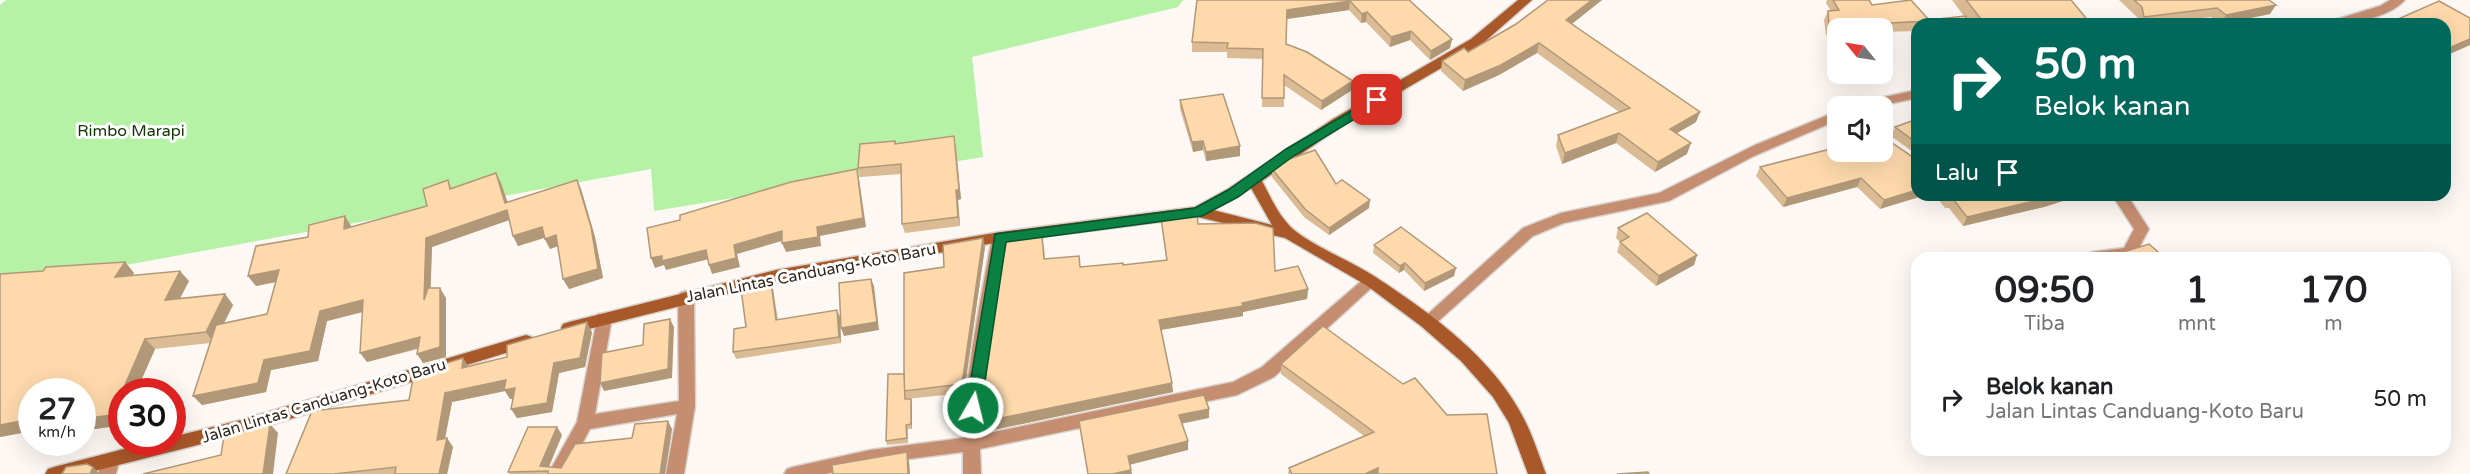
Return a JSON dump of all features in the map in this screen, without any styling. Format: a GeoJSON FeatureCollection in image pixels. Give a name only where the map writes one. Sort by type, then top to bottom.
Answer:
{"type":"FeatureCollection","features":[{"type":"Feature","properties":{"kind":"main road","name":"Jalan Lintas Canduang-Koto Baru"},"geometry":{"type":"LineString","coordinates":[[54,474],[108,468],[604,318],[776,276],[1000,237],[1198,212],[1254,180],[1338,122],[1476,42],[1526,0]]}},
{"type":"Feature","properties":{"kind":"main road"},"geometry":{"type":"LineString","coordinates":[[1254,180],[1274,216],[1289,234]]}},
{"type":"Feature","properties":{"kind":"main road"},"geometry":{"type":"LineString","coordinates":[[1198,212],[1289,234],[1371,281],[1427,322],[1467,357],[1498,392],[1517,421],[1537,474]]}},
{"type":"Feature","properties":{"kind":"street"},"geometry":{"type":"LineString","coordinates":[[2355,18],[2384,9],[2399,0]]}},
{"type":"Feature","properties":{"kind":"street"},"geometry":{"type":"LineString","coordinates":[[1893,99],[1911,95]]}},
{"type":"Feature","properties":{"kind":"street"},"geometry":{"type":"LineString","coordinates":[[1427,322],[1528,232],[1542,224],[1558,217],[1626,207],[1662,198],[1750,152],[1827,120]]}},
{"type":"Feature","properties":{"kind":"street"},"geometry":{"type":"LineString","coordinates":[[2123,201],[2142,229],[2130,252]]}},
{"type":"Feature","properties":{"kind":"street"},"geometry":{"type":"LineString","coordinates":[[972,474],[970,444],[977,379],[1000,237]]}},
{"type":"Feature","properties":{"kind":"street"},"geometry":{"type":"LineString","coordinates":[[793,474],[870,457],[970,444],[1237,388],[1268,372],[1371,281]]}},
{"type":"Feature","properties":{"kind":"street"},"geometry":{"type":"LineString","coordinates":[[675,474],[687,406],[686,297]]}},
{"type":"Feature","properties":{"kind":"street"},"geometry":{"type":"LineString","coordinates":[[557,474],[585,423],[604,318]]}},
{"type":"Feature","properties":{"kind":"street"},"geometry":{"type":"LineString","coordinates":[[585,423],[687,406]]}},
{"type":"Feature","properties":{"kind":"green space","name":"Rimbo Marapi"},"geometry":{"type":"Polygon","coordinates":[[[6,0],[1183,0],[1178,7],[972,57],[983,157],[654,211],[651,169],[0,288],[0,5],[6,0]]]}},
{"type":"Feature","properties":{"kind":"building"},"geometry":{"type":"Polygon","coordinates":[[[1197,0],[1409,0],[1452,39],[1431,51],[1411,31],[1391,37],[1367,12],[1362,14],[1350,1],[1287,10],[1286,44],[1307,52],[1353,81],[1322,101],[1284,75],[1284,98],[1262,98],[1263,49],[1227,48],[1228,43],[1192,42],[1197,0]]]}},
{"type":"Feature","properties":{"kind":"building"},"geometry":{"type":"Polygon","coordinates":[[[1548,0],[1592,0],[1566,20],[1700,112],[1670,129],[1691,143],[1658,162],[1619,133],[1565,153],[1558,135],[1630,108],[1539,43],[1501,65],[1465,80],[1442,61],[1464,48],[1468,52],[1516,24],[1548,0]]]}},
{"type":"Feature","properties":{"kind":"building"},"geometry":{"type":"Polygon","coordinates":[[[1833,0],[1869,0],[1872,5],[1911,0],[1927,18],[1911,18],[1911,22],[1893,23],[1893,18],[1828,18],[1828,11],[1839,10],[1833,0]]]}},
{"type":"Feature","properties":{"kind":"building"},"geometry":{"type":"Polygon","coordinates":[[[1966,0],[2071,0],[2086,18],[1980,18],[1966,0]]]}},
{"type":"Feature","properties":{"kind":"building"},"geometry":{"type":"Polygon","coordinates":[[[2134,0],[2269,0],[2276,5],[2226,15],[2217,8],[2144,17],[2142,7],[2134,0]]]}},
{"type":"Feature","properties":{"kind":"building"},"geometry":{"type":"Polygon","coordinates":[[[2439,1],[2470,18],[2470,39],[2451,47],[2451,18],[2400,18],[2439,1]]]}},
{"type":"Feature","properties":{"kind":"building"},"geometry":{"type":"Polygon","coordinates":[[[1223,94],[1240,146],[1206,152],[1203,141],[1192,142],[1180,100],[1223,94]]]}},
{"type":"Feature","properties":{"kind":"building"},"geometry":{"type":"Polygon","coordinates":[[[1911,121],[1911,139],[1895,127],[1911,121]]]}},
{"type":"Feature","properties":{"kind":"building"},"geometry":{"type":"Polygon","coordinates":[[[954,136],[959,190],[956,190],[958,217],[902,224],[901,164],[858,168],[860,144],[895,141],[895,144],[954,136]]]}},
{"type":"Feature","properties":{"kind":"building"},"geometry":{"type":"Polygon","coordinates":[[[1893,144],[1911,156],[1911,192],[1884,200],[1861,178],[1787,198],[1760,167],[1827,150],[1827,162],[1893,162],[1893,144]]]}},
{"type":"Feature","properties":{"kind":"building"},"geometry":{"type":"Polygon","coordinates":[[[1315,150],[1336,184],[1342,180],[1370,200],[1329,228],[1305,209],[1272,169],[1284,161],[1315,150]]]}},
{"type":"Feature","properties":{"kind":"building"},"geometry":{"type":"Polygon","coordinates":[[[857,169],[863,218],[817,227],[818,237],[782,243],[782,231],[734,245],[736,258],[709,265],[706,250],[662,261],[662,256],[651,258],[647,228],[680,220],[680,215],[791,182],[857,169]]]}},
{"type":"Feature","properties":{"kind":"building"},"geometry":{"type":"Polygon","coordinates":[[[496,173],[505,203],[577,180],[591,227],[598,269],[563,279],[556,235],[545,239],[542,227],[513,236],[507,210],[426,238],[424,300],[428,288],[440,288],[440,347],[417,354],[420,337],[360,353],[363,300],[320,311],[310,351],[264,360],[258,383],[193,396],[216,325],[267,314],[279,270],[248,276],[256,246],[308,237],[309,225],[345,216],[344,229],[427,206],[423,189],[448,180],[450,189],[496,173]]]}},
{"type":"Feature","properties":{"kind":"building"},"geometry":{"type":"Polygon","coordinates":[[[1955,201],[2034,201],[1967,217],[1955,201]]]}},
{"type":"Feature","properties":{"kind":"building"},"geometry":{"type":"Polygon","coordinates":[[[1647,213],[1697,255],[1659,276],[1620,242],[1629,237],[1618,228],[1647,213]]]}},
{"type":"Feature","properties":{"kind":"building"},"geometry":{"type":"Polygon","coordinates":[[[1197,214],[1198,224],[1255,223],[1273,228],[1275,271],[1298,266],[1308,289],[1242,303],[1243,306],[1159,320],[1172,383],[982,422],[987,346],[1007,239],[1042,236],[1044,259],[1079,256],[1080,267],[1167,260],[1161,218],[1197,214]]]}},
{"type":"Feature","properties":{"kind":"building"},"geometry":{"type":"Polygon","coordinates":[[[1401,227],[1456,268],[1425,283],[1405,263],[1400,266],[1374,245],[1401,227]]]}},
{"type":"Feature","properties":{"kind":"building"},"geometry":{"type":"Polygon","coordinates":[[[983,238],[962,384],[904,391],[904,273],[944,267],[943,245],[983,238]]]}},
{"type":"Feature","properties":{"kind":"building"},"geometry":{"type":"Polygon","coordinates":[[[2149,244],[2158,252],[2123,252],[2149,244]]]}},
{"type":"Feature","properties":{"kind":"building"},"geometry":{"type":"Polygon","coordinates":[[[125,262],[115,277],[180,271],[165,300],[225,294],[206,332],[145,339],[128,378],[108,378],[108,416],[96,417],[96,378],[18,378],[18,422],[0,425],[0,274],[43,271],[46,267],[125,262]]]}},
{"type":"Feature","properties":{"kind":"building"},"geometry":{"type":"Polygon","coordinates":[[[871,279],[877,322],[841,328],[839,283],[871,279]]]}},
{"type":"Feature","properties":{"kind":"building"},"geometry":{"type":"Polygon","coordinates":[[[771,282],[776,320],[837,310],[839,337],[733,352],[734,329],[746,327],[741,289],[771,282]]]}},
{"type":"Feature","properties":{"kind":"building"},"geometry":{"type":"Polygon","coordinates":[[[670,319],[668,369],[600,383],[602,353],[643,345],[644,324],[670,319]]]}},
{"type":"Feature","properties":{"kind":"building"},"geometry":{"type":"Polygon","coordinates":[[[587,322],[580,358],[554,363],[547,403],[511,409],[515,388],[504,390],[506,380],[445,393],[437,440],[447,438],[439,474],[395,474],[396,467],[334,474],[286,474],[312,411],[409,400],[414,373],[463,358],[462,368],[507,357],[507,345],[587,322]]]}},
{"type":"Feature","properties":{"kind":"building"},"geometry":{"type":"Polygon","coordinates":[[[1323,326],[1403,384],[1415,378],[1447,415],[1487,414],[1497,474],[1378,474],[1378,468],[1365,474],[1292,474],[1289,468],[1374,432],[1281,364],[1323,326]]]}},
{"type":"Feature","properties":{"kind":"building"},"geometry":{"type":"Polygon","coordinates":[[[888,374],[904,374],[905,399],[911,399],[911,424],[906,425],[907,438],[886,441],[888,374]]]}},
{"type":"Feature","properties":{"kind":"building"},"geometry":{"type":"Polygon","coordinates":[[[1204,395],[1209,409],[1179,415],[1188,441],[1128,456],[1131,470],[1112,474],[1088,474],[1079,421],[1204,395]]]}},
{"type":"Feature","properties":{"kind":"building"},"geometry":{"type":"Polygon","coordinates":[[[668,421],[660,474],[508,472],[528,427],[557,427],[540,466],[561,468],[575,444],[632,438],[635,424],[668,421]]]}},
{"type":"Feature","properties":{"kind":"building"},"geometry":{"type":"Polygon","coordinates":[[[270,424],[263,474],[143,474],[221,455],[224,436],[270,424]]]}},
{"type":"Feature","properties":{"kind":"building"},"geometry":{"type":"Polygon","coordinates":[[[907,452],[908,474],[833,474],[832,465],[907,452]]]}},
{"type":"Feature","properties":{"kind":"building"},"geometry":{"type":"Polygon","coordinates":[[[87,464],[93,467],[90,474],[62,474],[66,467],[87,464]]]}},
{"type":"Feature","properties":{"kind":"building"},"geometry":{"type":"Polygon","coordinates":[[[1648,472],[1649,474],[1617,474],[1648,472]]]}},
{"type":"Feature","properties":{"kind":"route"},"geometry":{"type":"LineString","coordinates":[[973,408],[1000,237],[1166,218],[1198,212],[1233,194],[1290,152],[1377,100]]}}]}
